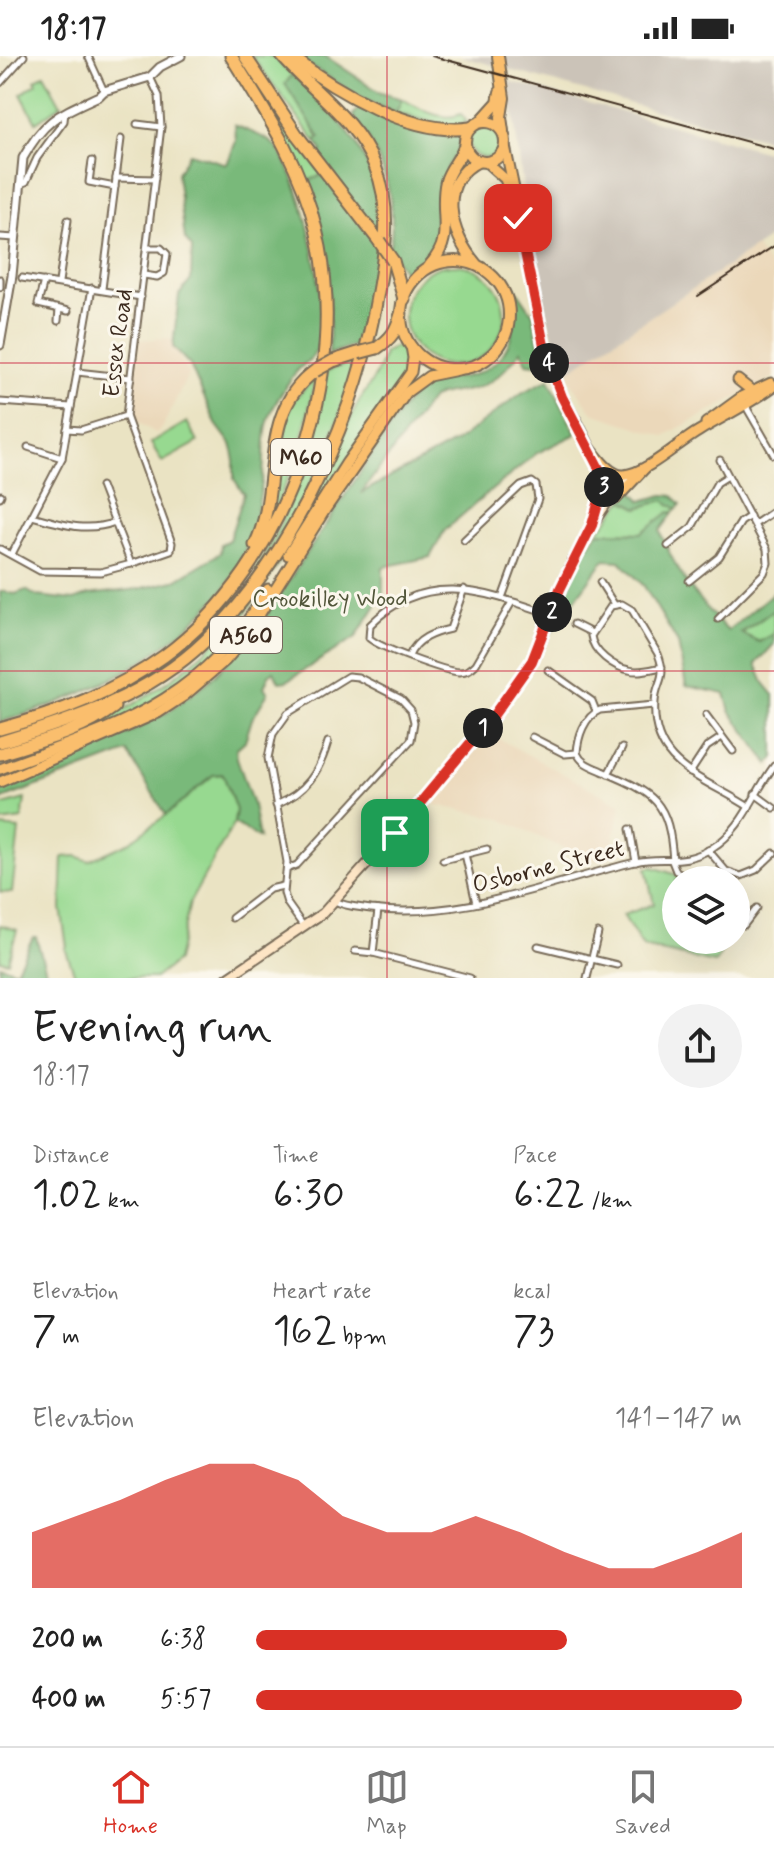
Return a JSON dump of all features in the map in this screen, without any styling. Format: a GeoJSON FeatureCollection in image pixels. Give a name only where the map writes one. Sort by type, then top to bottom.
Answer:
{"type":"FeatureCollection","features":[{"type":"Feature","properties":{"kind":"highway","name":"M60"},"geometry":{"type":"LineString","coordinates":[[0,729],[94,698],[140,672],[185,639],[235,585],[268,535],[293,483],[323,371],[327,303],[317,231],[300,179],[281,139],[231,56]]}},
{"type":"Feature","properties":{"kind":"highway"},"geometry":{"type":"LineString","coordinates":[[245,56],[297,135],[393,261],[404,299]]}},
{"type":"Feature","properties":{"kind":"highway","name":"M60"},"geometry":{"type":"LineString","coordinates":[[0,754],[74,729],[99,717],[162,675],[205,641],[237,606],[269,562],[309,496],[340,430],[364,359],[382,266],[386,218],[381,185],[366,146],[350,124],[282,56]]}},
{"type":"Feature","properties":{"kind":"highway"},"geometry":{"type":"LineString","coordinates":[[291,56],[314,75],[386,112],[453,130],[491,122],[503,133]]}},
{"type":"Feature","properties":{"kind":"highway"},"geometry":{"type":"LineString","coordinates":[[498,56],[504,98],[501,117],[505,146]]}},
{"type":"Feature","properties":{"kind":"highway"},"geometry":{"type":"LineString","coordinates":[[475,125],[498,102],[502,86]]}},
{"type":"Feature","properties":{"kind":"highway","name":"A560"},"geometry":{"type":"LineString","coordinates":[[411,346],[405,335],[401,314],[404,299],[415,279],[429,267],[443,247],[445,187],[475,125]]}},
{"type":"Feature","properties":{"kind":"highway"},"geometry":{"type":"LineString","coordinates":[[465,142],[469,154],[483,161]]}},
{"type":"Feature","properties":{"kind":"highway","name":"A560"},"geometry":{"type":"LineString","coordinates":[[458,370],[475,367],[491,357],[501,345],[510,316],[506,294],[495,277],[476,265],[458,236],[451,198],[461,171],[498,157],[505,146]]}},
{"type":"Feature","properties":{"kind":"highway"},"geometry":{"type":"LineString","coordinates":[[429,267],[451,261],[476,265]]}},
{"type":"Feature","properties":{"kind":"highway","name":"M60"},"geometry":{"type":"LineString","coordinates":[[235,585],[260,535],[266,515],[282,410],[300,382],[315,371],[333,361],[377,348],[390,340],[401,314]]}},
{"type":"Feature","properties":{"kind":"highway"},"geometry":{"type":"LineString","coordinates":[[411,346],[431,364],[458,370]]}},
{"type":"Feature","properties":{"kind":"highway","name":"M60"},"geometry":{"type":"LineString","coordinates":[[0,742],[63,722],[131,695]]}},
{"type":"Feature","properties":{"kind":"main road"},"geometry":{"type":"LineString","coordinates":[[505,146],[538,320],[551,367],[605,480],[616,494]]}},
{"type":"Feature","properties":{"kind":"main road"},"geometry":{"type":"LineString","coordinates":[[483,161],[505,179],[518,218]]}},
{"type":"Feature","properties":{"kind":"main road","name":"A560"},"geometry":{"type":"LineString","coordinates":[[0,769],[141,713],[180,689],[222,654],[241,631],[347,462],[411,372],[411,346]]}},
{"type":"Feature","properties":{"kind":"main road","name":"A560"},"geometry":{"type":"LineString","coordinates":[[0,782],[158,713],[184,696],[226,660],[244,639],[325,510],[407,392],[429,376],[458,370]]}},
{"type":"Feature","properties":{"kind":"main road"},"geometry":{"type":"LineString","coordinates":[[738,380],[745,401]]}},
{"type":"Feature","properties":{"kind":"main road"},"geometry":{"type":"LineString","coordinates":[[227,978],[304,928],[335,901],[493,716],[528,668],[572,563],[592,525],[616,494],[645,467],[701,429],[714,416],[774,384]]}},
{"type":"Feature","properties":{"kind":"main road"},"geometry":{"type":"LineString","coordinates":[[587,444],[612,471],[621,475],[645,467]]}},
{"type":"Feature","properties":{"kind":"main road"},"geometry":{"type":"LineString","coordinates":[[596,454],[616,494]]}},
{"type":"Feature","properties":{"kind":"main road"},"geometry":{"type":"LineString","coordinates":[[592,525],[605,480]]}},
{"type":"Feature","properties":{"kind":"street"},"geometry":{"type":"LineString","coordinates":[[0,83],[24,56]]}},
{"type":"Feature","properties":{"kind":"street"},"geometry":{"type":"LineString","coordinates":[[88,56],[104,91]]}},
{"type":"Feature","properties":{"kind":"street"},"geometry":{"type":"LineString","coordinates":[[0,345],[12,276],[23,158],[32,142],[42,127],[65,111],[104,91],[150,77],[160,67],[181,56]]}},
{"type":"Feature","properties":{"kind":"street","name":"Essex Road"},"geometry":{"type":"LineString","coordinates":[[126,416],[161,127],[159,96],[150,77]]}},
{"type":"Feature","properties":{"kind":"street"},"geometry":{"type":"LineString","coordinates":[[19,184],[26,182],[37,158],[64,121],[65,111]]}},
{"type":"Feature","properties":{"kind":"street"},"geometry":{"type":"LineString","coordinates":[[137,124],[161,127]]}},
{"type":"Feature","properties":{"kind":"street"},"geometry":{"type":"LineString","coordinates":[[102,289],[121,139]]}},
{"type":"Feature","properties":{"kind":"street"},"geometry":{"type":"LineString","coordinates":[[92,161],[89,186],[115,187]]}},
{"type":"Feature","properties":{"kind":"street"},"geometry":{"type":"LineString","coordinates":[[116,178],[155,179]]}},
{"type":"Feature","properties":{"kind":"street"},"geometry":{"type":"LineString","coordinates":[[59,283],[68,220]]}},
{"type":"Feature","properties":{"kind":"street"},"geometry":{"type":"LineString","coordinates":[[0,237],[15,238]]}},
{"type":"Feature","properties":{"kind":"street","name":"Essex Road"},"geometry":{"type":"LineString","coordinates":[[144,275],[157,277],[164,273],[167,254],[161,248],[147,248]]}},
{"type":"Feature","properties":{"kind":"street"},"geometry":{"type":"LineString","coordinates":[[22,278],[141,297]]}},
{"type":"Feature","properties":{"kind":"street"},"geometry":{"type":"LineString","coordinates":[[0,287],[1,279]]}},
{"type":"Feature","properties":{"kind":"street"},"geometry":{"type":"LineString","coordinates":[[44,281],[38,304],[68,311]]}},
{"type":"Feature","properties":{"kind":"street"},"geometry":{"type":"LineString","coordinates":[[12,554],[62,458],[92,288]]}},
{"type":"Feature","properties":{"kind":"street"},"geometry":{"type":"LineString","coordinates":[[58,321],[59,309]]}},
{"type":"Feature","properties":{"kind":"street"},"geometry":{"type":"LineString","coordinates":[[77,372],[131,378]]}},
{"type":"Feature","properties":{"kind":"street"},"geometry":{"type":"LineString","coordinates":[[745,401],[774,455]]}},
{"type":"Feature","properties":{"kind":"street"},"geometry":{"type":"LineString","coordinates":[[0,402],[71,407]]}},
{"type":"Feature","properties":{"kind":"street"},"geometry":{"type":"LineString","coordinates":[[0,549],[40,571],[101,572],[171,550],[172,543],[126,416],[81,430],[67,429]]}},
{"type":"Feature","properties":{"kind":"street"},"geometry":{"type":"LineString","coordinates":[[28,447],[62,458]]}},
{"type":"Feature","properties":{"kind":"street"},"geometry":{"type":"LineString","coordinates":[[718,619],[764,573],[768,563],[767,549],[720,460]]}},
{"type":"Feature","properties":{"kind":"street"},"geometry":{"type":"LineString","coordinates":[[668,546],[692,527],[717,483],[728,476]]}},
{"type":"Feature","properties":{"kind":"street"},"geometry":{"type":"LineString","coordinates":[[464,540],[521,486],[532,482],[536,485],[538,499],[502,598]]}},
{"type":"Feature","properties":{"kind":"street"},"geometry":{"type":"LineString","coordinates":[[101,486],[131,564]]}},
{"type":"Feature","properties":{"kind":"street"},"geometry":{"type":"LineString","coordinates":[[755,524],[774,511]]}},
{"type":"Feature","properties":{"kind":"street"},"geometry":{"type":"LineString","coordinates":[[32,516],[72,527],[101,527],[115,522]]}},
{"type":"Feature","properties":{"kind":"street"},"geometry":{"type":"LineString","coordinates":[[689,581],[719,557],[741,522],[750,516]]}},
{"type":"Feature","properties":{"kind":"street"},"geometry":{"type":"LineString","coordinates":[[600,582],[614,604]]}},
{"type":"Feature","properties":{"kind":"street"},"geometry":{"type":"LineString","coordinates":[[512,602],[469,671],[454,671],[369,638],[370,625],[398,603],[438,590],[464,589],[502,598],[551,615]]}},
{"type":"Feature","properties":{"kind":"street"},"geometry":{"type":"LineString","coordinates":[[409,656],[413,648],[433,632],[450,629],[464,589]]}},
{"type":"Feature","properties":{"kind":"street"},"geometry":{"type":"LineString","coordinates":[[614,604],[592,633],[593,647],[627,670],[662,667]]}},
{"type":"Feature","properties":{"kind":"street"},"geometry":{"type":"LineString","coordinates":[[614,604],[622,604],[632,610],[658,654],[662,681],[654,705],[658,737],[666,753],[682,769],[749,807]]}},
{"type":"Feature","properties":{"kind":"street"},"geometry":{"type":"LineString","coordinates":[[574,624],[592,633]]}},
{"type":"Feature","properties":{"kind":"street"},"geometry":{"type":"LineString","coordinates":[[548,670],[592,701],[596,711]]}},
{"type":"Feature","properties":{"kind":"street"},"geometry":{"type":"LineString","coordinates":[[287,869],[299,863],[411,740],[414,731],[411,710],[401,699],[358,677],[348,676],[288,713],[273,734],[268,758],[287,869],[283,886],[287,903],[304,928]]}},
{"type":"Feature","properties":{"kind":"street"},"geometry":{"type":"LineString","coordinates":[[654,705],[596,711],[586,721],[577,753],[583,763],[649,795],[662,808],[670,824],[674,866]]}},
{"type":"Feature","properties":{"kind":"street"},"geometry":{"type":"LineString","coordinates":[[706,715],[733,751]]}},
{"type":"Feature","properties":{"kind":"street"},"geometry":{"type":"LineString","coordinates":[[532,737],[565,754],[577,753]]}},
{"type":"Feature","properties":{"kind":"street"},"geometry":{"type":"LineString","coordinates":[[690,773],[707,747],[722,737]]}},
{"type":"Feature","properties":{"kind":"street"},"geometry":{"type":"LineString","coordinates":[[276,805],[313,780],[322,764],[328,742]]}},
{"type":"Feature","properties":{"kind":"street"},"geometry":{"type":"LineString","coordinates":[[608,774],[622,748]]}},
{"type":"Feature","properties":{"kind":"street","name":"Osborne Street"},"geometry":{"type":"LineString","coordinates":[[335,901],[378,910],[416,912],[476,903],[636,862],[690,858],[708,850],[732,832],[774,766]]}},
{"type":"Feature","properties":{"kind":"street"},"geometry":{"type":"LineString","coordinates":[[755,794],[774,808]]}},
{"type":"Feature","properties":{"kind":"street"},"geometry":{"type":"LineString","coordinates":[[377,819],[395,833]]}},
{"type":"Feature","properties":{"kind":"street"},"geometry":{"type":"LineString","coordinates":[[630,829],[636,862]]}},
{"type":"Feature","properties":{"kind":"street"},"geometry":{"type":"LineString","coordinates":[[443,860],[487,849]]}},
{"type":"Feature","properties":{"kind":"street"},"geometry":{"type":"LineString","coordinates":[[708,850],[726,871],[741,876],[756,870],[774,853]]}},
{"type":"Feature","properties":{"kind":"street"},"geometry":{"type":"LineString","coordinates":[[465,854],[476,903]]}},
{"type":"Feature","properties":{"kind":"street"},"geometry":{"type":"LineString","coordinates":[[232,918],[270,889],[283,886]]}},
{"type":"Feature","properties":{"kind":"street"},"geometry":{"type":"LineString","coordinates":[[750,917],[757,908]]}},
{"type":"Feature","properties":{"kind":"street"},"geometry":{"type":"LineString","coordinates":[[373,953],[378,910]]}},
{"type":"Feature","properties":{"kind":"street"},"geometry":{"type":"LineString","coordinates":[[587,978],[598,933]]}},
{"type":"Feature","properties":{"kind":"street"},"geometry":{"type":"LineString","coordinates":[[538,946],[617,965]]}},
{"type":"Feature","properties":{"kind":"street"},"geometry":{"type":"LineString","coordinates":[[355,951],[470,978]]}},
{"type":"Feature","properties":{"kind":"shaded area"},"geometry":{"type":"Polygon","coordinates":[[[460,56],[774,56],[774,141],[668,114],[460,56]]]}},
{"type":"Feature","properties":{"kind":"shaded area"},"geometry":{"type":"Polygon","coordinates":[[[509,81],[774,154],[774,235],[565,373],[535,279],[509,81]]]}},
{"type":"Feature","properties":{"kind":"shaded area"},"geometry":{"type":"Polygon","coordinates":[[[756,247],[774,273],[774,377],[664,436],[593,413],[565,373],[756,247]]]}},
{"type":"Feature","properties":{"kind":"shaded area"},"geometry":{"type":"Polygon","coordinates":[[[169,338],[179,350],[180,359],[189,373],[163,426],[156,433],[130,416],[139,340],[169,338]]]}},
{"type":"Feature","properties":{"kind":"shaded area"},"geometry":{"type":"Polygon","coordinates":[[[488,733],[621,805],[609,860],[586,859],[499,818],[431,804],[488,733]]]}},
{"type":"Feature","properties":{"kind":"green space"},"geometry":{"type":"Polygon","coordinates":[[[237,56],[322,175],[306,182],[237,56]]]}},
{"type":"Feature","properties":{"kind":"green space"},"geometry":{"type":"Polygon","coordinates":[[[252,56],[272,56],[292,75],[304,112],[320,139],[316,142],[252,56]]]}},
{"type":"Feature","properties":{"kind":"green space"},"geometry":{"type":"Polygon","coordinates":[[[294,56],[325,56],[381,93],[402,99],[396,113],[367,101],[294,56]]]}},
{"type":"Feature","properties":{"kind":"green space"},"geometry":{"type":"Polygon","coordinates":[[[44,74],[61,105],[36,122],[21,94],[44,74]]]}},
{"type":"Feature","properties":{"kind":"green space"},"geometry":{"type":"Polygon","coordinates":[[[292,75],[344,126],[368,166],[380,211],[380,237],[315,156],[322,151],[316,142],[320,138],[285,84],[292,75]]]}},
{"type":"Feature","properties":{"kind":"green space"},"geometry":{"type":"Polygon","coordinates":[[[402,99],[439,116],[461,114],[467,122],[452,127],[396,113],[402,99]]]}},
{"type":"Feature","properties":{"kind":"green space"},"geometry":{"type":"Polygon","coordinates":[[[362,105],[461,133],[458,150],[447,168],[441,236],[435,251],[408,277],[389,250],[392,231],[390,196],[380,162],[353,115],[362,105]]]}},
{"type":"Feature","properties":{"kind":"green space"},"geometry":{"type":"Polygon","coordinates":[[[235,125],[273,144],[287,165],[312,244],[321,327],[316,350],[287,384],[270,415],[261,491],[248,543],[224,589],[190,625],[166,644],[141,662],[88,690],[0,722],[0,591],[15,594],[26,590],[36,596],[74,600],[174,581],[220,553],[221,544],[229,540],[244,494],[234,479],[231,444],[216,424],[190,365],[173,347],[179,295],[191,280],[192,248],[185,239],[177,173],[189,153],[227,164],[236,141],[235,125]]]}},
{"type":"Feature","properties":{"kind":"green space"},"geometry":{"type":"Polygon","coordinates":[[[485,126],[497,130],[501,142],[497,154],[485,158],[473,154],[469,142],[473,130],[485,126]]]}},
{"type":"Feature","properties":{"kind":"green space"},"geometry":{"type":"Polygon","coordinates":[[[322,175],[377,245],[378,251],[362,343],[329,354],[326,267],[306,182],[322,175]]]}},
{"type":"Feature","properties":{"kind":"green space"},"geometry":{"type":"Polygon","coordinates":[[[454,265],[482,273],[496,287],[504,315],[496,343],[482,357],[454,365],[426,357],[412,343],[404,315],[412,287],[426,273],[454,265]]]}},
{"type":"Feature","properties":{"kind":"green space","name":"Crookilley Wood"},"geometry":{"type":"Polygon","coordinates":[[[509,279],[533,314],[543,365],[527,363],[521,351],[490,382],[474,389],[432,398],[361,493],[456,442],[523,392],[549,379],[576,434],[537,453],[482,498],[445,530],[430,557],[383,567],[383,594],[356,637],[287,681],[279,682],[274,671],[269,675],[264,687],[268,693],[252,719],[245,741],[236,749],[253,805],[259,838],[234,823],[236,810],[223,774],[213,775],[166,815],[127,752],[0,800],[0,789],[125,735],[168,712],[209,681],[252,637],[413,396],[423,386],[433,382],[476,374],[500,357],[512,333],[512,306],[501,280],[509,279]]]}},
{"type":"Feature","properties":{"kind":"green space"},"geometry":{"type":"Polygon","coordinates":[[[404,346],[409,355],[409,368],[221,650],[174,691],[118,721],[0,766],[0,759],[86,728],[132,705],[173,678],[209,648],[269,576],[294,535],[384,353],[404,346]]]}},
{"type":"Feature","properties":{"kind":"green space"},"geometry":{"type":"Polygon","coordinates":[[[358,360],[338,420],[307,492],[257,571],[255,569],[292,497],[327,371],[358,360]]]}},
{"type":"Feature","properties":{"kind":"green space"},"geometry":{"type":"Polygon","coordinates":[[[315,377],[296,455],[265,530],[277,446],[292,402],[315,377]]]}},
{"type":"Feature","properties":{"kind":"green space"},"geometry":{"type":"Polygon","coordinates":[[[187,422],[198,442],[162,462],[151,443],[187,422]]]}},
{"type":"Feature","properties":{"kind":"green space"},"geometry":{"type":"Polygon","coordinates":[[[632,490],[642,501],[663,495],[673,496],[681,504],[677,509],[664,500],[638,508],[623,500],[632,490]]]}},
{"type":"Feature","properties":{"kind":"green space"},"geometry":{"type":"Polygon","coordinates":[[[623,500],[638,508],[664,500],[677,509],[641,533],[598,532],[623,500]]]}},
{"type":"Feature","properties":{"kind":"green space"},"geometry":{"type":"Polygon","coordinates":[[[669,512],[673,513],[660,531],[673,559],[697,597],[728,631],[774,592],[774,610],[741,633],[759,642],[774,634],[774,644],[756,664],[764,683],[774,695],[774,757],[769,764],[730,711],[725,694],[686,686],[678,643],[644,586],[620,561],[604,560],[550,634],[580,559],[598,532],[641,533],[669,512]]]}},
{"type":"Feature","properties":{"kind":"green space"},"geometry":{"type":"Polygon","coordinates":[[[774,610],[774,634],[760,642],[741,634],[774,610]]]}},
{"type":"Feature","properties":{"kind":"green space"},"geometry":{"type":"Polygon","coordinates":[[[223,774],[236,810],[234,823],[190,902],[177,961],[155,978],[76,978],[65,948],[61,908],[63,857],[77,856],[88,861],[126,844],[213,775],[223,774]]]}},
{"type":"Feature","properties":{"kind":"green space"},"geometry":{"type":"Polygon","coordinates":[[[25,799],[22,819],[0,822],[0,806],[25,799]]]}},
{"type":"Feature","properties":{"kind":"green space"},"geometry":{"type":"Polygon","coordinates":[[[0,827],[19,829],[12,893],[0,892],[0,827]]]}},
{"type":"Feature","properties":{"kind":"green space"},"geometry":{"type":"Polygon","coordinates":[[[646,868],[662,870],[662,951],[643,947],[623,915],[654,904],[646,868]]]}},
{"type":"Feature","properties":{"kind":"green space"},"geometry":{"type":"Polygon","coordinates":[[[0,925],[17,930],[8,962],[0,960],[0,925]]]}},
{"type":"Feature","properties":{"kind":"green space"},"geometry":{"type":"Polygon","coordinates":[[[33,937],[36,937],[48,978],[0,978],[0,965],[16,971],[33,937]]]}},
{"type":"Feature","properties":{"kind":"green space"},"geometry":{"type":"Polygon","coordinates":[[[674,954],[720,954],[715,963],[674,954]]]}},
{"type":"Feature","properties":{"kind":"railway"},"geometry":{"type":"LineString","coordinates":[[432,56],[774,149]]}},
{"type":"Feature","properties":{"kind":"railway"},"geometry":{"type":"LineString","coordinates":[[698,296],[774,246]]}},
{"type":"Feature","properties":{"kind":"route"},"geometry":{"type":"LineString","coordinates":[[395,833],[493,716],[532,661],[560,589],[592,525],[604,490],[605,480],[562,397],[546,355],[518,218]]}}]}
